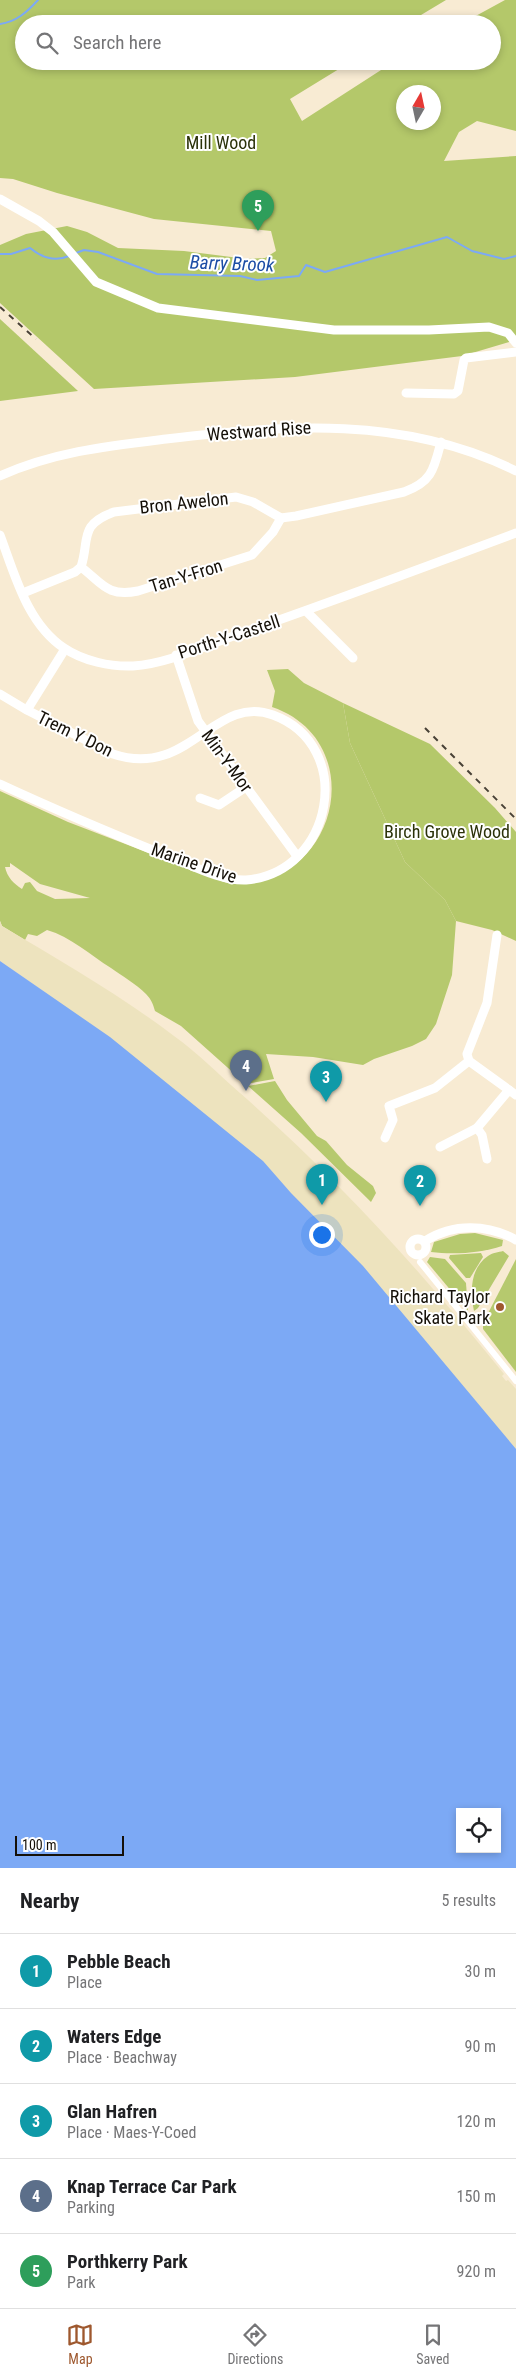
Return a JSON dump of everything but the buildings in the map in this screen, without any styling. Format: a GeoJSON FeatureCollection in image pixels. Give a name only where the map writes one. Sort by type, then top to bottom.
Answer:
{"type":"FeatureCollection","features":[{"type":"Feature","properties":{"kind":"street"},"geometry":{"type":"LineString","coordinates":[[0,199],[39,221],[53,232],[96,282],[158,308],[334,330],[429,330],[488,327],[508,333],[516,343]]}},
{"type":"Feature","properties":{"kind":"street"},"geometry":{"type":"LineString","coordinates":[[406,392],[454,394],[458,391],[466,358],[516,352]]}},
{"type":"Feature","properties":{"kind":"street","name":"Westward Rise"},"geometry":{"type":"LineString","coordinates":[[0,476],[29,463],[90,448],[275,428],[346,428],[404,434],[440,442],[492,459],[516,471]]}},
{"type":"Feature","properties":{"kind":"street"},"geometry":{"type":"LineString","coordinates":[[281,518],[377,498],[420,486],[429,477],[436,462],[440,442]]}},
{"type":"Feature","properties":{"kind":"street","name":"Bron Awelon"},"geometry":{"type":"LineString","coordinates":[[81,567],[87,534],[103,516],[114,512],[236,497],[254,502],[281,518]]}},
{"type":"Feature","properties":{"kind":"street","name":"Tan-Y-Fron"},"geometry":{"type":"LineString","coordinates":[[81,567],[98,584],[110,590],[121,593],[138,591],[252,555],[273,532],[281,518]]}},
{"type":"Feature","properties":{"kind":"street","name":"Porth-Y-Castell"},"geometry":{"type":"LineString","coordinates":[[0,535],[23,593],[40,624],[65,649],[102,663],[121,666],[153,662],[306,612],[516,533]]}},
{"type":"Feature","properties":{"kind":"street"},"geometry":{"type":"LineString","coordinates":[[23,593],[75,572],[81,567]]}},
{"type":"Feature","properties":{"kind":"street"},"geometry":{"type":"LineString","coordinates":[[306,612],[352,658]]}},
{"type":"Feature","properties":{"kind":"street","name":"Trem Y Don"},"geometry":{"type":"LineString","coordinates":[[27,710],[65,649]]}},
{"type":"Feature","properties":{"kind":"street","name":"Min-Y-Mor"},"geometry":{"type":"LineString","coordinates":[[176,655],[191,704],[205,733],[297,856]]}},
{"type":"Feature","properties":{"kind":"street","name":"Trem Y Don"},"geometry":{"type":"LineString","coordinates":[[0,694],[27,710],[125,758],[145,760],[166,756],[205,733]]}},
{"type":"Feature","properties":{"kind":"street","name":"Marine Drive"},"geometry":{"type":"LineString","coordinates":[[0,784],[72,817],[230,879],[245,880],[281,869],[297,856],[317,831],[326,800],[325,780],[321,764],[305,734],[285,720],[270,714],[249,712],[233,714],[220,720],[205,733]]}},
{"type":"Feature","properties":{"kind":"street"},"geometry":{"type":"LineString","coordinates":[[200,798],[219,805],[246,787]]}},
{"type":"Feature","properties":{"kind":"street"},"geometry":{"type":"LineString","coordinates":[[440,1147],[478,1128],[512,1093],[468,1061],[467,1054],[487,1003],[497,935]]}},
{"type":"Feature","properties":{"kind":"street"},"geometry":{"type":"LineString","coordinates":[[385,1138],[393,1120],[389,1106],[435,1088],[468,1061]]}},
{"type":"Feature","properties":{"kind":"street"},"geometry":{"type":"LineString","coordinates":[[478,1128],[482,1135],[486,1159]]}},
{"type":"Feature","properties":{"kind":"street"},"geometry":{"type":"LineString","coordinates":[[425,1241],[439,1234],[466,1228],[489,1230],[516,1240]]}},
{"type":"Feature","properties":{"kind":"street"},"geometry":{"type":"LineString","coordinates":[[420,1262],[516,1381]]}},
{"type":"Feature","properties":{"kind":"green space","name":"Mill Wood"},"geometry":{"type":"Polygon","coordinates":[[[0,0],[446,0],[421,15],[15,15],[15,70],[337,70],[290,99],[302,121],[381,70],[501,70],[501,15],[478,15],[505,0],[516,0],[516,131],[477,121],[459,132],[444,161],[516,156],[516,340],[462,356],[295,377],[94,389],[0,303],[0,245],[26,234],[67,226],[87,232],[118,248],[184,251],[247,259],[265,258],[276,251],[271,231],[154,219],[13,179],[0,178],[0,0]]]}},
{"type":"Feature","properties":{"kind":"green space"},"geometry":{"type":"Polygon","coordinates":[[[0,319],[78,391],[0,401],[0,319]]]}},
{"type":"Feature","properties":{"kind":"green space"},"geometry":{"type":"Polygon","coordinates":[[[288,669],[304,683],[343,703],[350,743],[405,862],[445,900],[456,921],[452,975],[436,1024],[426,1039],[363,1065],[313,1057],[266,1054],[274,1079],[246,1084],[181,1026],[155,1011],[149,998],[138,987],[80,947],[64,937],[47,930],[37,936],[28,934],[25,940],[2,926],[0,921],[0,791],[68,822],[227,883],[265,879],[295,864],[317,840],[329,811],[331,780],[323,750],[303,725],[272,707],[275,691],[267,670],[288,669]],[[10,863],[10,867],[5,867],[11,880],[22,889],[25,883],[30,882],[37,891],[55,899],[90,898],[40,884],[10,863]]]}},
{"type":"Feature","properties":{"kind":"green space","name":"Birch Grove Wood"},"geometry":{"type":"Polygon","coordinates":[[[343,703],[430,744],[495,808],[516,832],[516,941],[492,930],[456,921],[445,900],[405,862],[350,743],[343,703]]]}},
{"type":"Feature","properties":{"kind":"green space"},"geometry":{"type":"Polygon","coordinates":[[[275,1081],[287,1100],[317,1136],[326,1141],[347,1165],[373,1186],[376,1193],[371,1202],[301,1133],[248,1086],[275,1081]]]}},
{"type":"Feature","properties":{"kind":"green space"},"geometry":{"type":"Polygon","coordinates":[[[475,1233],[503,1240],[502,1246],[467,1253],[431,1252],[434,1242],[460,1234],[475,1233]]]}},
{"type":"Feature","properties":{"kind":"green space"},"geometry":{"type":"Polygon","coordinates":[[[503,1251],[509,1256],[478,1308],[474,1311],[472,1288],[478,1267],[490,1255],[503,1251]]]}},
{"type":"Feature","properties":{"kind":"green space"},"geometry":{"type":"Polygon","coordinates":[[[481,1253],[483,1257],[470,1278],[466,1278],[449,1258],[450,1255],[481,1253]]]}},
{"type":"Feature","properties":{"kind":"green space"},"geometry":{"type":"Polygon","coordinates":[[[430,1257],[445,1259],[466,1283],[468,1311],[427,1262],[430,1257]]]}},
{"type":"Feature","properties":{"kind":"green space"},"geometry":{"type":"Polygon","coordinates":[[[516,1259],[516,1372],[483,1329],[483,1323],[516,1259]]]}},
{"type":"Feature","properties":{"kind":"sand"},"geometry":{"type":"Polygon","coordinates":[[[0,921],[2,926],[111,992],[191,1049],[311,1159],[378,1228],[473,1336],[504,1374],[502,1376],[506,1381],[508,1380],[516,1389],[516,1483],[43,991],[0,961],[0,921]]]}},
{"type":"Feature","properties":{"kind":"water"},"geometry":{"type":"Polygon","coordinates":[[[0,961],[110,1037],[263,1161],[291,1193],[363,1266],[516,1449],[516,1868],[0,1868],[0,961]]]}},
{"type":"Feature","properties":{"kind":"waterway"},"geometry":{"type":"LineString","coordinates":[[22,15],[38,0]]}},
{"type":"Feature","properties":{"kind":"waterway"},"geometry":{"type":"LineString","coordinates":[[0,24],[15,19]]}},
{"type":"Feature","properties":{"kind":"waterway","name":"Barry Brook"},"geometry":{"type":"LineString","coordinates":[[76,253],[84,250],[98,252],[157,274],[240,276],[257,280],[299,276],[306,265],[325,272],[447,237],[472,251],[504,259],[516,256]]}},
{"type":"Feature","properties":{"kind":"waterway","name":"Barry Brook"},"geometry":{"type":"LineString","coordinates":[[0,254],[11,254],[30,248],[48,258],[59,259],[69,256]]}},
{"type":"Feature","properties":{"kind":"railway"},"geometry":{"type":"LineString","coordinates":[[0,307],[36,339]]}},
{"type":"Feature","properties":{"kind":"railway"},"geometry":{"type":"LineString","coordinates":[[425,728],[516,819]]}},
{"type":"Feature","properties":{"kind":"place","name":"Porthkerry Park"},"geometry":{"type":"Point","coordinates":[258,231]}},
{"type":"Feature","properties":{"kind":"place","name":"Knap Terrace Car Park"},"geometry":{"type":"Point","coordinates":[246,1091]}},
{"type":"Feature","properties":{"kind":"place","name":"Glan Hafren"},"geometry":{"type":"Point","coordinates":[326,1102]}},
{"type":"Feature","properties":{"kind":"place","name":"Pebble Beach"},"geometry":{"type":"Point","coordinates":[322,1205]}},
{"type":"Feature","properties":{"kind":"place","name":"Waters Edge"},"geometry":{"type":"Point","coordinates":[420,1206]}},
{"type":"Feature","properties":{"kind":"place","name":"Richard Taylor Skate Park"},"geometry":{"type":"Point","coordinates":[500,1307]}}]}
